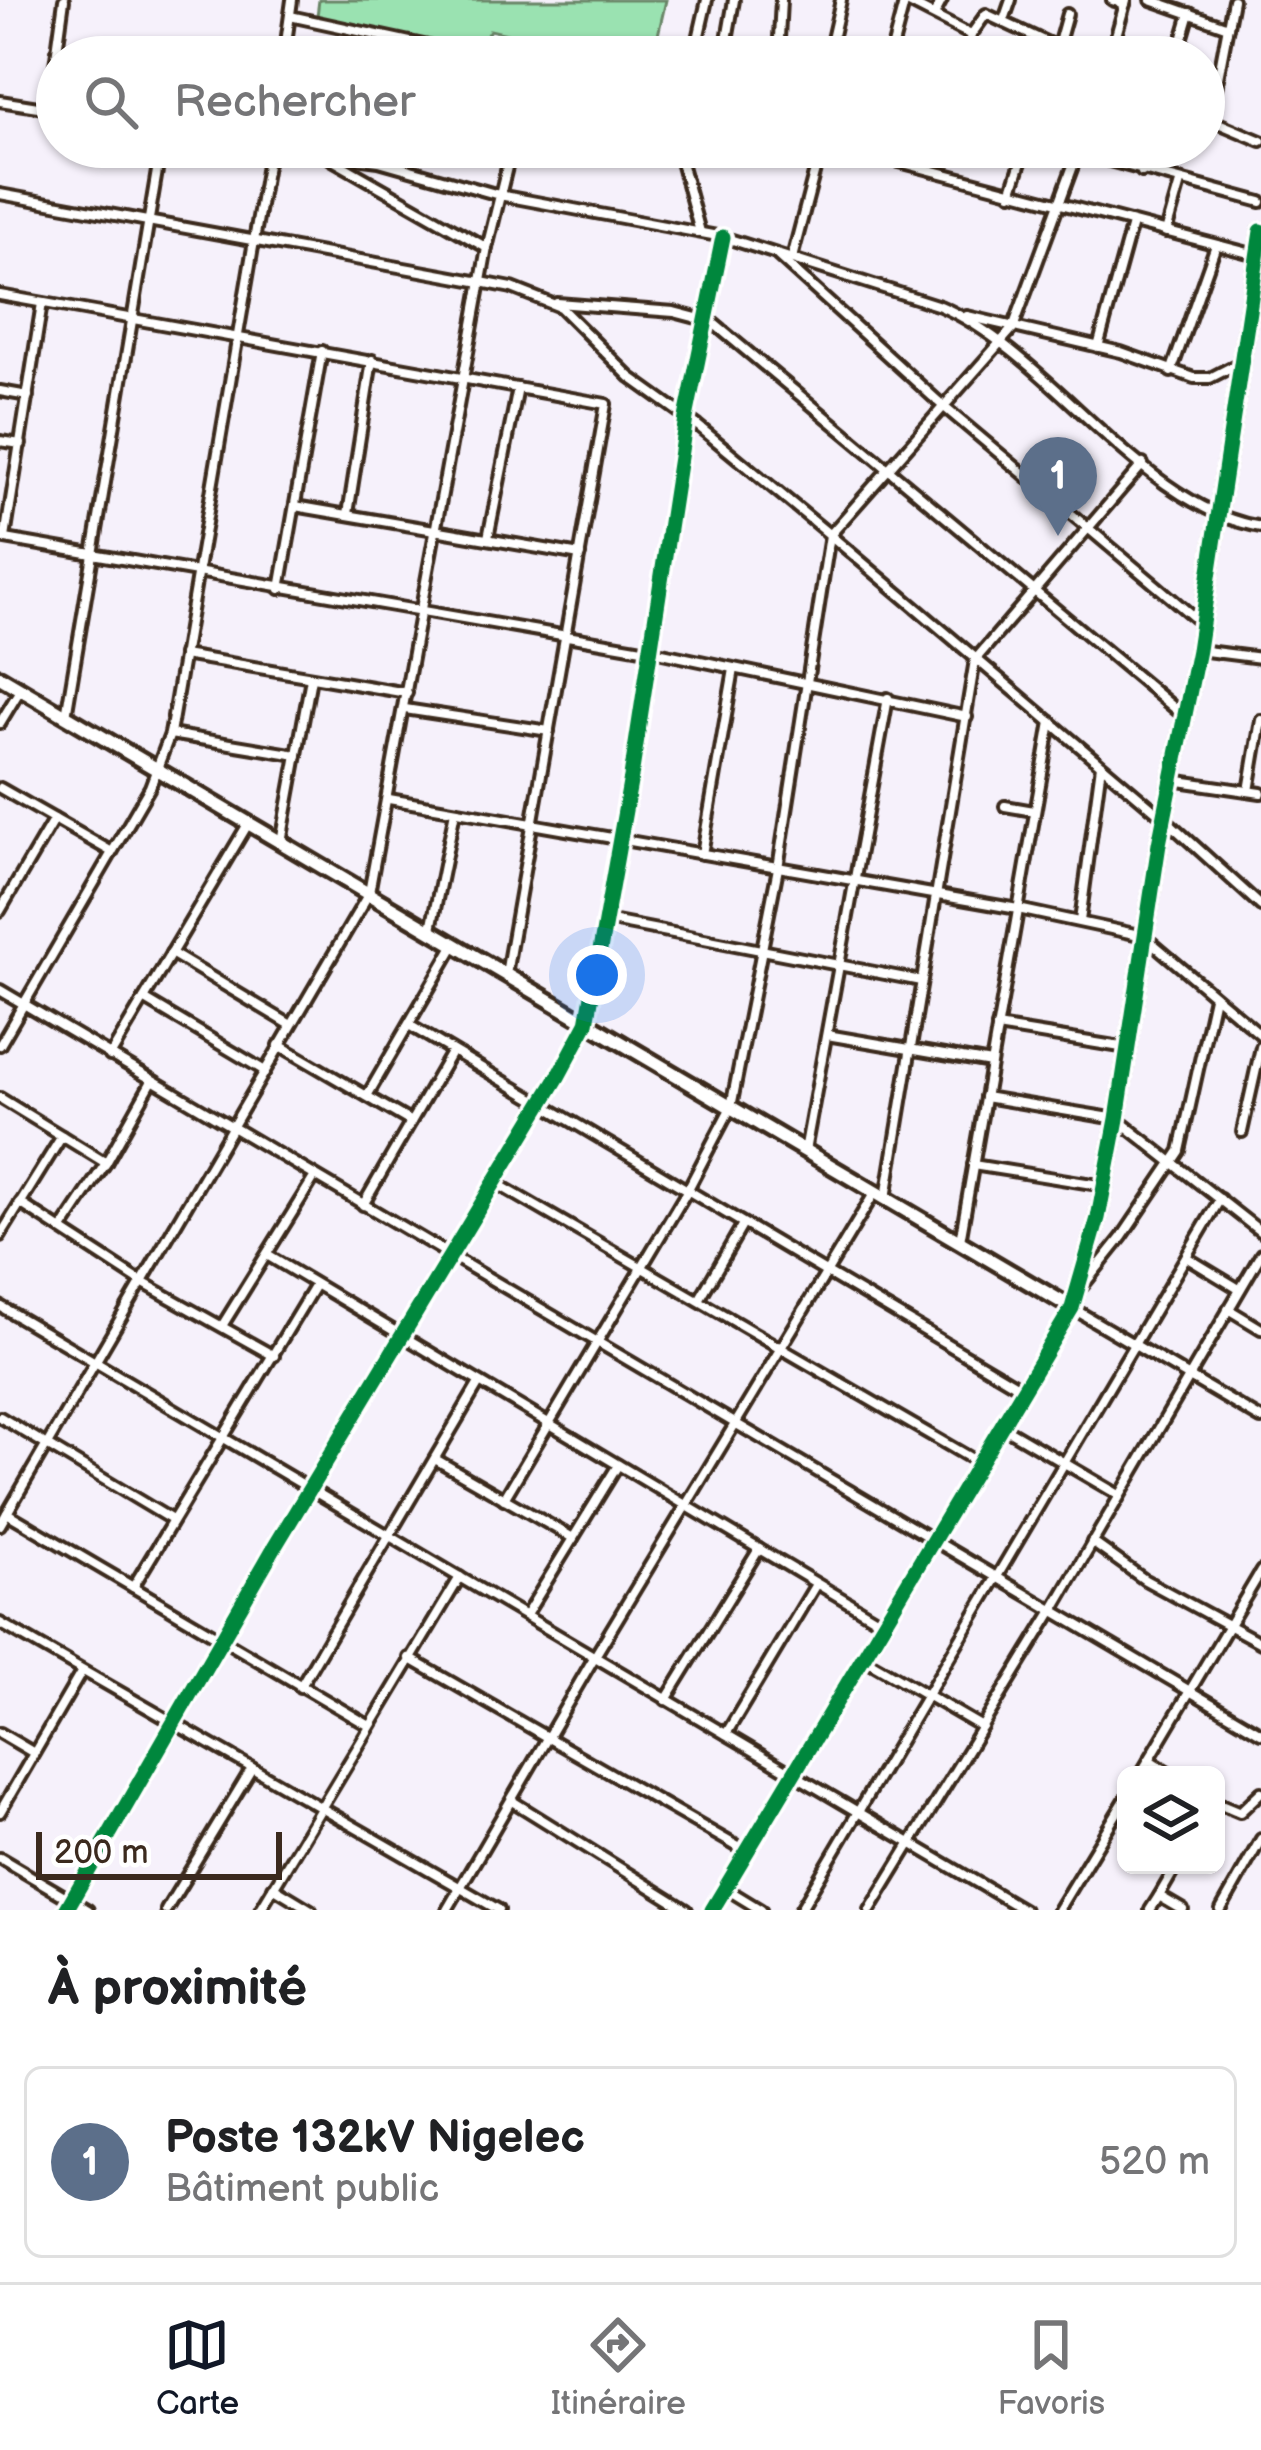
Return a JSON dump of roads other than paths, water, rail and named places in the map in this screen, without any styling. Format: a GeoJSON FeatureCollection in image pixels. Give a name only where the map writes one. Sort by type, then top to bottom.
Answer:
{"type":"FeatureCollection","features":[{"type":"Feature","properties":{"kind":"street"},"geometry":{"type":"LineString","coordinates":[[60,36],[64,0]]}},
{"type":"Feature","properties":{"kind":"street"},"geometry":{"type":"LineString","coordinates":[[287,36],[292,0]]}},
{"type":"Feature","properties":{"kind":"street"},"geometry":{"type":"LineString","coordinates":[[699,36],[707,0]]}},
{"type":"Feature","properties":{"kind":"street"},"geometry":{"type":"LineString","coordinates":[[728,36],[734,0]]}},
{"type":"Feature","properties":{"kind":"street"},"geometry":{"type":"LineString","coordinates":[[779,36],[782,0]]}},
{"type":"Feature","properties":{"kind":"street"},"geometry":{"type":"LineString","coordinates":[[833,36],[841,0]]}},
{"type":"Feature","properties":{"kind":"street"},"geometry":{"type":"LineString","coordinates":[[895,36],[904,0],[971,35],[986,14],[1030,36]]}},
{"type":"Feature","properties":{"kind":"street"},"geometry":{"type":"LineString","coordinates":[[934,15],[942,0]]}},
{"type":"Feature","properties":{"kind":"street"},"geometry":{"type":"LineString","coordinates":[[1004,20],[1011,0]]}},
{"type":"Feature","properties":{"kind":"street"},"geometry":{"type":"LineString","coordinates":[[1112,0],[1126,2],[1116,36]]}},
{"type":"Feature","properties":{"kind":"street"},"geometry":{"type":"LineString","coordinates":[[1151,0],[1228,27]]}},
{"type":"Feature","properties":{"kind":"street"},"geometry":{"type":"LineString","coordinates":[[1225,40],[1233,0]]}},
{"type":"Feature","properties":{"kind":"street"},"geometry":{"type":"LineString","coordinates":[[1060,36],[1066,14]]}},
{"type":"Feature","properties":{"kind":"street"},"geometry":{"type":"LineString","coordinates":[[1183,36],[1190,14]]}},
{"type":"Feature","properties":{"kind":"street"},"geometry":{"type":"LineString","coordinates":[[290,16],[382,36]]}},
{"type":"Feature","properties":{"kind":"street"},"geometry":{"type":"LineString","coordinates":[[0,101],[36,107]]}},
{"type":"Feature","properties":{"kind":"street"},"geometry":{"type":"LineString","coordinates":[[1225,126],[1261,141]]}},
{"type":"Feature","properties":{"kind":"street"},"geometry":{"type":"LineString","coordinates":[[66,716],[158,168]]}},
{"type":"Feature","properties":{"kind":"street"},"geometry":{"type":"LineString","coordinates":[[0,1045],[158,769],[170,734],[267,168]]}},
{"type":"Feature","properties":{"kind":"street"},"geometry":{"type":"LineString","coordinates":[[345,168],[487,248]]}},
{"type":"Feature","properties":{"kind":"street"},"geometry":{"type":"LineString","coordinates":[[411,168],[499,195],[723,237],[961,315],[1098,347],[1171,372],[1210,378],[1240,362]]}},
{"type":"Feature","properties":{"kind":"street"},"geometry":{"type":"LineString","coordinates":[[0,1525],[369,893],[487,248],[506,168]]}},
{"type":"Feature","properties":{"kind":"street"},"geometry":{"type":"LineString","coordinates":[[683,168],[700,232]]}},
{"type":"Feature","properties":{"kind":"street"},"geometry":{"type":"LineString","coordinates":[[792,258],[816,168]]}},
{"type":"Feature","properties":{"kind":"street"},"geometry":{"type":"LineString","coordinates":[[925,168],[1259,256]]}},
{"type":"Feature","properties":{"kind":"street"},"geometry":{"type":"LineString","coordinates":[[1011,193],[1019,168]]}},
{"type":"Feature","properties":{"kind":"street"},"geometry":{"type":"LineString","coordinates":[[504,1499],[687,1191],[731,1107],[778,868],[830,535],[1013,328],[1073,168]]}},
{"type":"Feature","properties":{"kind":"street"},"geometry":{"type":"LineString","coordinates":[[1131,168],[1261,202]]}},
{"type":"Feature","properties":{"kind":"street"},"geometry":{"type":"LineString","coordinates":[[1142,172],[1143,168]]}},
{"type":"Feature","properties":{"kind":"street"},"geometry":{"type":"LineString","coordinates":[[1166,232],[1180,183]]}},
{"type":"Feature","properties":{"kind":"street"},"geometry":{"type":"LineString","coordinates":[[0,194],[481,281],[554,302],[706,319],[1185,717]]}},
{"type":"Feature","properties":{"kind":"street"},"geometry":{"type":"LineString","coordinates":[[1098,347],[1132,224]]}},
{"type":"Feature","properties":{"kind":"street"},"geometry":{"type":"LineString","coordinates":[[712,1910],[1072,1308],[1105,1186],[1117,1119],[1164,818],[1198,650],[1261,231]]}},
{"type":"Feature","properties":{"kind":"street"},"geometry":{"type":"LineString","coordinates":[[69,1905],[587,1023],[686,418],[723,237]]}},
{"type":"Feature","properties":{"kind":"street"},"geometry":{"type":"LineString","coordinates":[[1171,372],[1216,245]]}},
{"type":"Feature","properties":{"kind":"street"},"geometry":{"type":"LineString","coordinates":[[773,251],[943,406],[1202,624]]}},
{"type":"Feature","properties":{"kind":"street"},"geometry":{"type":"LineString","coordinates":[[0,295],[606,404],[506,974]]}},
{"type":"Feature","properties":{"kind":"street"},"geometry":{"type":"LineString","coordinates":[[554,302],[630,377],[830,535],[1261,905]]}},
{"type":"Feature","properties":{"kind":"street"},"geometry":{"type":"LineString","coordinates":[[42,303],[2,538],[648,650],[967,717]]}},
{"type":"Feature","properties":{"kind":"street"},"geometry":{"type":"LineString","coordinates":[[961,315],[1179,492],[1218,515],[1261,527]]}},
{"type":"Feature","properties":{"kind":"street"},"geometry":{"type":"LineString","coordinates":[[280,589],[322,351]]}},
{"type":"Feature","properties":{"kind":"street"},"geometry":{"type":"LineString","coordinates":[[348,514],[372,360]]}},
{"type":"Feature","properties":{"kind":"street"},"geometry":{"type":"LineString","coordinates":[[488,538],[518,388]]}},
{"type":"Feature","properties":{"kind":"street"},"geometry":{"type":"LineString","coordinates":[[0,391],[29,396]]}},
{"type":"Feature","properties":{"kind":"street"},"geometry":{"type":"LineString","coordinates":[[0,441],[21,444]]}},
{"type":"Feature","properties":{"kind":"street"},"geometry":{"type":"LineString","coordinates":[[447,1910],[735,1424],[881,1195],[975,660],[1143,464]]}},
{"type":"Feature","properties":{"kind":"street"},"geometry":{"type":"LineString","coordinates":[[295,506],[580,555]]}},
{"type":"Feature","properties":{"kind":"street"},"geometry":{"type":"LineString","coordinates":[[1198,650],[1261,658]]}},
{"type":"Feature","properties":{"kind":"street"},"geometry":{"type":"LineString","coordinates":[[183,655],[407,694]]}},
{"type":"Feature","properties":{"kind":"street"},"geometry":{"type":"LineString","coordinates":[[702,854],[734,669]]}},
{"type":"Feature","properties":{"kind":"street"},"geometry":{"type":"LineString","coordinates":[[0,677],[1261,1419]]}},
{"type":"Feature","properties":{"kind":"street"},"geometry":{"type":"LineString","coordinates":[[281,842],[311,678]]}},
{"type":"Feature","properties":{"kind":"street"},"geometry":{"type":"LineString","coordinates":[[0,723],[21,689]]}},
{"type":"Feature","properties":{"kind":"street"},"geometry":{"type":"LineString","coordinates":[[805,1151],[888,698]]}},
{"type":"Feature","properties":{"kind":"street"},"geometry":{"type":"LineString","coordinates":[[405,709],[549,731]]}},
{"type":"Feature","properties":{"kind":"street"},"geometry":{"type":"LineString","coordinates":[[1249,791],[1261,720]]}},
{"type":"Feature","properties":{"kind":"street"},"geometry":{"type":"LineString","coordinates":[[960,1242],[1051,722]]}},
{"type":"Feature","properties":{"kind":"street"},"geometry":{"type":"LineString","coordinates":[[170,734],[297,755]]}},
{"type":"Feature","properties":{"kind":"street"},"geometry":{"type":"LineString","coordinates":[[1080,921],[1101,765]]}},
{"type":"Feature","properties":{"kind":"street"},"geometry":{"type":"LineString","coordinates":[[1172,780],[1261,793]]}},
{"type":"Feature","properties":{"kind":"street"},"geometry":{"type":"LineString","coordinates":[[0,788],[112,851]]}},
{"type":"Feature","properties":{"kind":"street"},"geometry":{"type":"LineString","coordinates":[[389,800],[1018,909],[1144,936],[1261,1035]]}},
{"type":"Feature","properties":{"kind":"street"},"geometry":{"type":"LineString","coordinates":[[1005,806],[1034,811]]}},
{"type":"Feature","properties":{"kind":"street"},"geometry":{"type":"LineString","coordinates":[[431,931],[455,812]]}},
{"type":"Feature","properties":{"kind":"street"},"geometry":{"type":"LineString","coordinates":[[0,911],[54,819]]}},
{"type":"Feature","properties":{"kind":"street"},"geometry":{"type":"LineString","coordinates":[[110,1056],[249,823]]}},
{"type":"Feature","properties":{"kind":"street"},"geometry":{"type":"LineString","coordinates":[[607,920],[921,981]]}},
{"type":"Feature","properties":{"kind":"street"},"geometry":{"type":"LineString","coordinates":[[367,1096],[455,944]]}},
{"type":"Feature","properties":{"kind":"street"},"geometry":{"type":"LineString","coordinates":[[171,953],[291,1025]]}},
{"type":"Feature","properties":{"kind":"street"},"geometry":{"type":"LineString","coordinates":[[0,990],[995,1579],[1259,1728]]}},
{"type":"Feature","properties":{"kind":"street"},"geometry":{"type":"LineString","coordinates":[[1076,1294],[1174,1162],[1187,1133],[1215,995]]}},
{"type":"Feature","properties":{"kind":"street"},"geometry":{"type":"LineString","coordinates":[[144,998],[265,1071]]}},
{"type":"Feature","properties":{"kind":"street"},"geometry":{"type":"LineString","coordinates":[[409,1025],[1023,1389]]}},
{"type":"Feature","properties":{"kind":"street"},"geometry":{"type":"LineString","coordinates":[[998,1027],[1127,1048]]}},
{"type":"Feature","properties":{"kind":"street"},"geometry":{"type":"LineString","coordinates":[[827,1036],[991,1064]]}},
{"type":"Feature","properties":{"kind":"street"},"geometry":{"type":"LineString","coordinates":[[280,1046],[411,1122]]}},
{"type":"Feature","properties":{"kind":"street"},"geometry":{"type":"LineString","coordinates":[[1242,1132],[1261,1047]]}},
{"type":"Feature","properties":{"kind":"street"},"geometry":{"type":"LineString","coordinates":[[363,1205],[452,1051]]}},
{"type":"Feature","properties":{"kind":"street"},"geometry":{"type":"LineString","coordinates":[[62,1229],[152,1081]]}},
{"type":"Feature","properties":{"kind":"street"},"geometry":{"type":"LineString","coordinates":[[985,1096],[1117,1119],[1261,1232]]}},
{"type":"Feature","properties":{"kind":"street"},"geometry":{"type":"LineString","coordinates":[[0,1097],[106,1163]]}},
{"type":"Feature","properties":{"kind":"street"},"geometry":{"type":"LineString","coordinates":[[0,1236],[62,1136]]}},
{"type":"Feature","properties":{"kind":"street"},"geometry":{"type":"LineString","coordinates":[[973,1165],[1105,1186]]}},
{"type":"Feature","properties":{"kind":"street"},"geometry":{"type":"LineString","coordinates":[[222,1326],[315,1176]]}},
{"type":"Feature","properties":{"kind":"street"},"geometry":{"type":"LineString","coordinates":[[494,1182],[979,1463]]}},
{"type":"Feature","properties":{"kind":"street"},"geometry":{"type":"LineString","coordinates":[[800,1910],[1220,1199]]}},
{"type":"Feature","properties":{"kind":"street"},"geometry":{"type":"LineString","coordinates":[[20,1203],[140,1281],[274,1356]]}},
{"type":"Feature","properties":{"kind":"street"},"geometry":{"type":"LineString","coordinates":[[699,1300],[743,1224]]}},
{"type":"Feature","properties":{"kind":"street"},"geometry":{"type":"LineString","coordinates":[[871,1910],[1261,1254]]}},
{"type":"Feature","properties":{"kind":"street"},"geometry":{"type":"LineString","coordinates":[[267,1255],[884,1623]]}},
{"type":"Feature","properties":{"kind":"street"},"geometry":{"type":"LineString","coordinates":[[1186,1257],[1239,1289]]}},
{"type":"Feature","properties":{"kind":"street"},"geometry":{"type":"LineString","coordinates":[[133,1587],[315,1285]]}},
{"type":"Feature","properties":{"kind":"street"},"geometry":{"type":"LineString","coordinates":[[0,1306],[1024,1910]]}},
{"type":"Feature","properties":{"kind":"street"},"geometry":{"type":"LineString","coordinates":[[1228,1309],[1261,1329]]}},
{"type":"Feature","properties":{"kind":"street"},"geometry":{"type":"LineString","coordinates":[[299,1688],[479,1383]]}},
{"type":"Feature","properties":{"kind":"street"},"geometry":{"type":"LineString","coordinates":[[0,1418],[172,1520]]}},
{"type":"Feature","properties":{"kind":"street"},"geometry":{"type":"LineString","coordinates":[[1001,1426],[1119,1496]]}},
{"type":"Feature","properties":{"kind":"street"},"geometry":{"type":"LineString","coordinates":[[435,1459],[573,1538]]}},
{"type":"Feature","properties":{"kind":"street"},"geometry":{"type":"LineString","coordinates":[[526,1615],[618,1465]]}},
{"type":"Feature","properties":{"kind":"street"},"geometry":{"type":"LineString","coordinates":[[7,1513],[368,1725]]}},
{"type":"Feature","properties":{"kind":"street"},"geometry":{"type":"LineString","coordinates":[[1092,1541],[1144,1580],[1261,1642]]}},
{"type":"Feature","properties":{"kind":"street"},"geometry":{"type":"LineString","coordinates":[[666,1700],[759,1549]]}},
{"type":"Feature","properties":{"kind":"street"},"geometry":{"type":"LineString","coordinates":[[1145,1766],[1261,1571]]}},
{"type":"Feature","properties":{"kind":"street"},"geometry":{"type":"LineString","coordinates":[[260,1910],[460,1576]]}},
{"type":"Feature","properties":{"kind":"street"},"geometry":{"type":"LineString","coordinates":[[726,1734],[816,1584]]}},
{"type":"Feature","properties":{"kind":"street"},"geometry":{"type":"LineString","coordinates":[[0,1623],[499,1910]]}},
{"type":"Feature","properties":{"kind":"street"},"geometry":{"type":"LineString","coordinates":[[409,1658],[747,1852]]}},
{"type":"Feature","properties":{"kind":"street"},"geometry":{"type":"LineString","coordinates":[[863,1658],[982,1727]]}},
{"type":"Feature","properties":{"kind":"street"},"geometry":{"type":"LineString","coordinates":[[0,1812],[82,1671]]}},
{"type":"Feature","properties":{"kind":"street"},"geometry":{"type":"LineString","coordinates":[[0,1732],[34,1753]]}},
{"type":"Feature","properties":{"kind":"street"},"geometry":{"type":"LineString","coordinates":[[1149,1760],[1159,1766]]}},
{"type":"Feature","properties":{"kind":"street"},"geometry":{"type":"LineString","coordinates":[[166,1910],[252,1768]]}},
{"type":"Feature","properties":{"kind":"street"},"geometry":{"type":"LineString","coordinates":[[1225,1806],[1240,1812],[1261,1792]]}},
{"type":"Feature","properties":{"kind":"street"},"geometry":{"type":"LineString","coordinates":[[512,1801],[687,1910]]}},
{"type":"Feature","properties":{"kind":"street"},"geometry":{"type":"LineString","coordinates":[[1058,1910],[1117,1813]]}},
{"type":"Feature","properties":{"kind":"street"},"geometry":{"type":"LineString","coordinates":[[1221,1910],[1261,1839]]}},
{"type":"Feature","properties":{"kind":"street"},"geometry":{"type":"LineString","coordinates":[[0,1858],[69,1905],[88,1910]]}},
{"type":"Feature","properties":{"kind":"street"},"geometry":{"type":"LineString","coordinates":[[1150,1910],[1172,1874]]}},
{"type":"Feature","properties":{"kind":"street"},"geometry":{"type":"LineString","coordinates":[[273,1887],[311,1910]]}},
{"type":"Feature","properties":{"kind":"street"},"geometry":{"type":"LineString","coordinates":[[725,1888],[761,1910]]}},
{"type":"Feature","properties":{"kind":"street"},"geometry":{"type":"LineString","coordinates":[[1159,1896],[1183,1910]]}},
{"type":"Feature","properties":{"kind":"place","name":"Poste 132kV Nigelec"},"geometry":{"type":"Point","coordinates":[1058,536]}}]}
